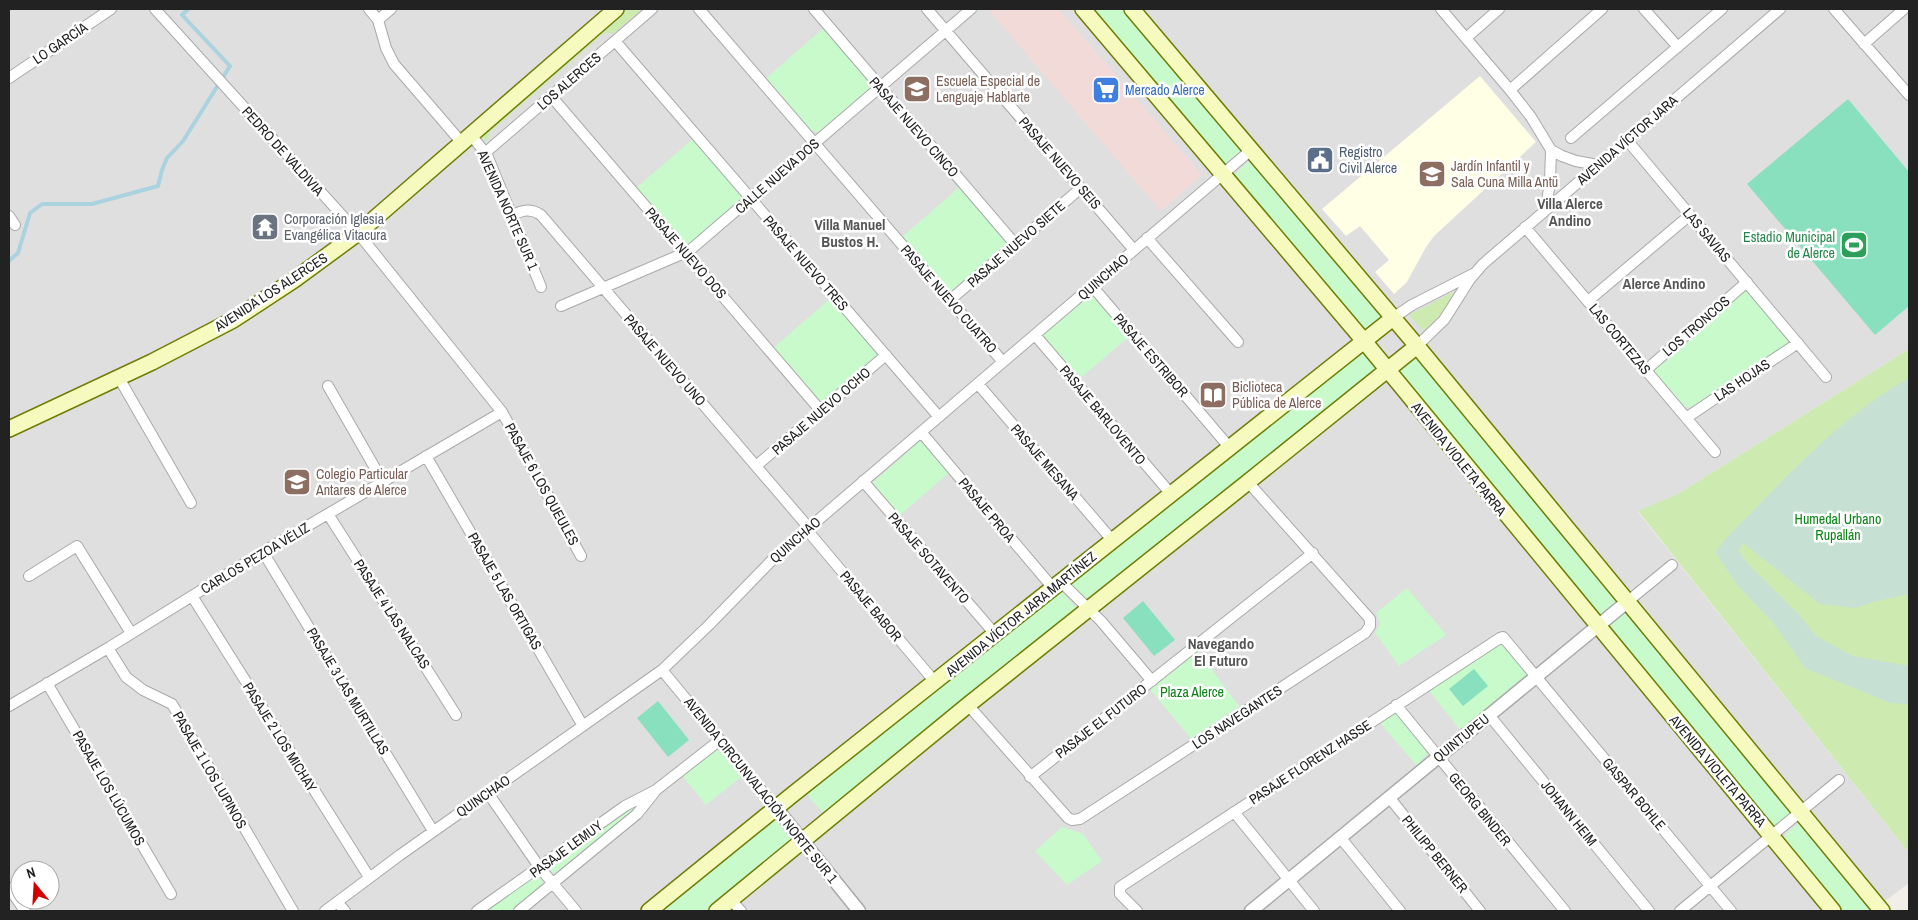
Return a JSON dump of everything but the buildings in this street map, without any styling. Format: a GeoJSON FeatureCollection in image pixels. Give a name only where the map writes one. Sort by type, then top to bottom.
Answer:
{"type":"FeatureCollection","features":[{"type":"Feature","properties":{"kind":"main road","name":"AVENIDA LOS ALERCES"},"geometry":{"type":"LineString","coordinates":[[9,429],[119,378],[233,320],[294,280],[358,233],[616,9]]}},
{"type":"Feature","properties":{"kind":"main road","name":"AVENIDA VIOLETA PARRA"},"geometry":{"type":"LineString","coordinates":[[1083,9],[1364,341],[1833,911]]}},
{"type":"Feature","properties":{"kind":"main road"},"geometry":{"type":"LineString","coordinates":[[1132,9],[1417,346],[1800,812],[1872,904],[1882,911]]}},
{"type":"Feature","properties":{"kind":"main road","name":"AVENIDA VÍCTOR JARA MARTÍNEZ"},"geometry":{"type":"LineString","coordinates":[[649,911],[1393,318]]}},
{"type":"Feature","properties":{"kind":"main road"},"geometry":{"type":"LineString","coordinates":[[717,911],[736,906],[803,841],[968,705],[1417,346]]}},
{"type":"Feature","properties":{"kind":"street","name":"LO GARCÍA"},"geometry":{"type":"LineString","coordinates":[[9,78],[111,9]]}},
{"type":"Feature","properties":{"kind":"street","name":"PEDRO DE VALDIVIA"},"geometry":{"type":"LineString","coordinates":[[155,9],[358,233],[502,412]]}},
{"type":"Feature","properties":{"kind":"street"},"geometry":{"type":"LineString","coordinates":[[369,9],[378,20],[391,9]]}},
{"type":"Feature","properties":{"kind":"street","name":"LOS ALERCES"},"geometry":{"type":"LineString","coordinates":[[485,152],[652,9]]}},
{"type":"Feature","properties":{"kind":"street","name":"PASAJE NUEVO CUATRO"},"geometry":{"type":"LineString","coordinates":[[699,9],[1003,362]]}},
{"type":"Feature","properties":{"kind":"street","name":"PASAJE NUEVO CINCO"},"geometry":{"type":"LineString","coordinates":[[814,9],[1015,244]]}},
{"type":"Feature","properties":{"kind":"street","name":"PASAJE NUEVO SEIS"},"geometry":{"type":"LineString","coordinates":[[927,9],[1134,250]]}},
{"type":"Feature","properties":{"kind":"street","name":"CALLE NUEVA DOS"},"geometry":{"type":"LineString","coordinates":[[561,306],[686,254],[971,9]]}},
{"type":"Feature","properties":{"kind":"street"},"geometry":{"type":"LineString","coordinates":[[1442,9],[1531,117],[1551,150],[1576,161],[1598,165]]}},
{"type":"Feature","properties":{"kind":"street"},"geometry":{"type":"LineString","coordinates":[[1466,38],[1499,9]]}},
{"type":"Feature","properties":{"kind":"street"},"geometry":{"type":"LineString","coordinates":[[1510,90],[1602,9]]}},
{"type":"Feature","properties":{"kind":"street"},"geometry":{"type":"LineString","coordinates":[[1644,9],[1678,47]]}},
{"type":"Feature","properties":{"kind":"street"},"geometry":{"type":"LineString","coordinates":[[1571,138],[1722,9]]}},
{"type":"Feature","properties":{"kind":"street","name":"AVENIDA VÍCTOR JARA"},"geometry":{"type":"LineString","coordinates":[[1393,318],[1412,305],[1473,275],[1526,227],[1780,9]]}},
{"type":"Feature","properties":{"kind":"street"},"geometry":{"type":"LineString","coordinates":[[1834,9],[1909,95]]}},
{"type":"Feature","properties":{"kind":"street"},"geometry":{"type":"LineString","coordinates":[[1864,44],[1904,9]]}},
{"type":"Feature","properties":{"kind":"street","name":"AVENIDA NORTE SUR 1"},"geometry":{"type":"LineString","coordinates":[[378,20],[386,48],[394,64],[467,139],[485,152],[541,287]]}},
{"type":"Feature","properties":{"kind":"street","name":"PASAJE NUEVO TRES"},"geometry":{"type":"LineString","coordinates":[[615,41],[939,417]]}},
{"type":"Feature","properties":{"kind":"street","name":"PASAJE NUEVO DOS"},"geometry":{"type":"LineString","coordinates":[[551,96],[821,411]]}},
{"type":"Feature","properties":{"kind":"street","name":"LAS SAVIAS"},"geometry":{"type":"LineString","coordinates":[[1627,140],[1826,377]]}},
{"type":"Feature","properties":{"kind":"street","name":"QUINCHAO"},"geometry":{"type":"LineString","coordinates":[[325,911],[368,877],[662,670],[776,556],[1251,150]]}},
{"type":"Feature","properties":{"kind":"street"},"geometry":{"type":"LineString","coordinates":[[1546,210],[1550,181],[1551,150]]}},
{"type":"Feature","properties":{"kind":"street","name":"PASAJE NUEVO SIETE"},"geometry":{"type":"LineString","coordinates":[[950,300],[1081,188]]}},
{"type":"Feature","properties":{"kind":"street","name":"PASAJE NUEVO UNO"},"geometry":{"type":"LineString","coordinates":[[512,215],[526,210],[538,213],[808,529]]}},
{"type":"Feature","properties":{"kind":"street"},"geometry":{"type":"LineString","coordinates":[[1588,301],[1690,214]]}},
{"type":"Feature","properties":{"kind":"street"},"geometry":{"type":"LineString","coordinates":[[9,216],[15,225]]}},
{"type":"Feature","properties":{"kind":"street","name":"LAS CORTEZAS"},"geometry":{"type":"LineString","coordinates":[[1526,227],[1714,452]]}},
{"type":"Feature","properties":{"kind":"street"},"geometry":{"type":"LineString","coordinates":[[1148,238],[1238,342]]}},
{"type":"Feature","properties":{"kind":"street","name":"AVENIDA VÍCTOR JARA"},"geometry":{"type":"LineString","coordinates":[[1417,346],[1450,313],[1473,275]]}},
{"type":"Feature","properties":{"kind":"street","name":"LOS TRONCOS"},"geometry":{"type":"LineString","coordinates":[[1646,370],[1747,282]]}},
{"type":"Feature","properties":{"kind":"street","name":"PASAJE ESTRIBOR"},"geometry":{"type":"LineString","coordinates":[[1092,286],[1230,448]]}},
{"type":"Feature","properties":{"kind":"street","name":"PASAJE BARLOVENTO"},"geometry":{"type":"LineString","coordinates":[[1035,335],[1171,494]]}},
{"type":"Feature","properties":{"kind":"street","name":"LAS HOJAS"},"geometry":{"type":"LineString","coordinates":[[1686,418],[1798,343]]}},
{"type":"Feature","properties":{"kind":"street","name":"PASAJE NUEVO OCHO"},"geometry":{"type":"LineString","coordinates":[[756,466],[886,355]]}},
{"type":"Feature","properties":{"kind":"street"},"geometry":{"type":"LineString","coordinates":[[119,378],[191,503]]}},
{"type":"Feature","properties":{"kind":"street","name":"PASAJE MESANA"},"geometry":{"type":"LineString","coordinates":[[978,384],[1113,541]]}},
{"type":"Feature","properties":{"kind":"street"},"geometry":{"type":"LineString","coordinates":[[328,386],[383,482]]}},
{"type":"Feature","properties":{"kind":"street","name":"CARLOS PEZOA VÉLIZ"},"geometry":{"type":"LineString","coordinates":[[9,706],[108,648],[263,552],[502,412]]}},
{"type":"Feature","properties":{"kind":"street","name":"PASAJE 6 LOS QUEULES"},"geometry":{"type":"LineString","coordinates":[[502,412],[581,556]]}},
{"type":"Feature","properties":{"kind":"street","name":"PASAJE PROA"},"geometry":{"type":"LineString","coordinates":[[921,432],[1057,585],[1101,621],[1152,681]]}},
{"type":"Feature","properties":{"kind":"street","name":"PASAJE 5 LAS ORTIGAS"},"geometry":{"type":"LineString","coordinates":[[426,456],[583,726]]}},
{"type":"Feature","properties":{"kind":"street","name":"PASAJE SOTAVENTO"},"geometry":{"type":"LineString","coordinates":[[864,481],[995,634]]}},
{"type":"Feature","properties":{"kind":"street","name":"LOS NAVEGANTES"},"geometry":{"type":"LineString","coordinates":[[968,705],[1068,818],[1072,820],[1080,819],[1365,633],[1370,626],[1370,619],[1248,482]]}},
{"type":"Feature","properties":{"kind":"street","name":"PASAJE 4 LAS NALCAS"},"geometry":{"type":"LineString","coordinates":[[328,514],[456,714]]}},
{"type":"Feature","properties":{"kind":"street","name":"PASAJE BABOR"},"geometry":{"type":"LineString","coordinates":[[808,529],[936,682]]}},
{"type":"Feature","properties":{"kind":"street"},"geometry":{"type":"LineString","coordinates":[[29,576],[77,546],[131,634]]}},
{"type":"Feature","properties":{"kind":"street","name":"PASAJE 3 LAS MURTILLAS"},"geometry":{"type":"LineString","coordinates":[[263,552],[433,831]]}},
{"type":"Feature","properties":{"kind":"street","name":"PASAJE EL FUTURO"},"geometry":{"type":"LineString","coordinates":[[1030,777],[1313,553]]}},
{"type":"Feature","properties":{"kind":"street","name":"QUINTUPEU"},"geometry":{"type":"LineString","coordinates":[[1251,911],[1672,565]]}},
{"type":"Feature","properties":{"kind":"street","name":"PASAJE 2 LOS MICHAY"},"geometry":{"type":"LineString","coordinates":[[192,596],[368,877]]}},
{"type":"Feature","properties":{"kind":"street","name":"GASPAR BOHLE"},"geometry":{"type":"LineString","coordinates":[[1504,637],[1731,911]]}},
{"type":"Feature","properties":{"kind":"street","name":"PASAJE FLORENZ HASSE"},"geometry":{"type":"LineString","coordinates":[[1137,911],[1119,891],[1120,888],[1396,705],[1504,637]]}},
{"type":"Feature","properties":{"kind":"street","name":"PASAJE 1 LOS LUPINOS"},"geometry":{"type":"LineString","coordinates":[[108,648],[126,677],[143,690],[172,704],[293,911]]}},
{"type":"Feature","properties":{"kind":"street","name":"AVENIDA CIRCUNVALACIÓN NORTE SUR 1"},"geometry":{"type":"LineString","coordinates":[[662,670],[859,911]]}},
{"type":"Feature","properties":{"kind":"street","name":"PASAJE LOS LÚCUMOS"},"geometry":{"type":"LineString","coordinates":[[47,683],[171,894]]}},
{"type":"Feature","properties":{"kind":"street","name":"GEORG BINDER"},"geometry":{"type":"LineString","coordinates":[[1396,705],[1565,911]]}},
{"type":"Feature","properties":{"kind":"street","name":"JOHANN HEIM"},"geometry":{"type":"LineString","coordinates":[[1489,715],[1649,911]]}},
{"type":"Feature","properties":{"kind":"street","name":"PASAJE LEMUY"},"geometry":{"type":"LineString","coordinates":[[477,911],[625,806],[656,790],[720,740]]}},
{"type":"Feature","properties":{"kind":"street"},"geometry":{"type":"LineString","coordinates":[[1680,911],[1839,780]]}},
{"type":"Feature","properties":{"kind":"street","name":"PASAJE LEMUY"},"geometry":{"type":"LineString","coordinates":[[519,911],[637,814],[656,790]]}},
{"type":"Feature","properties":{"kind":"street"},"geometry":{"type":"LineString","coordinates":[[488,793],[540,868],[576,911]]}},
{"type":"Feature","properties":{"kind":"street","name":"PHILIPP BERNER"},"geometry":{"type":"LineString","coordinates":[[1389,798],[1480,911]]}},
{"type":"Feature","properties":{"kind":"street"},"geometry":{"type":"LineString","coordinates":[[1234,812],[1314,911]]}},
{"type":"Feature","properties":{"kind":"street"},"geometry":{"type":"LineString","coordinates":[[1340,837],[1400,911]]}},
{"type":"Feature","properties":{"kind":"street"},"geometry":{"type":"LineString","coordinates":[[9,888],[25,911]]}},
{"type":"Feature","properties":{"kind":"street"},"geometry":{"type":"LineString","coordinates":[[337,902],[345,911]]}},
{"type":"Feature","properties":{"kind":"shaded area"},"geometry":{"type":"Polygon","coordinates":[[[9,9],[1909,9],[1909,349],[1678,494],[1638,512],[1909,853],[1909,883],[1872,911],[9,911],[9,9]]]}},
{"type":"Feature","properties":{"kind":"shaded area"},"geometry":{"type":"Polygon","coordinates":[[[988,9],[1059,9],[1202,175],[1161,211],[988,9]]]}},
{"type":"Feature","properties":{"kind":"shaded area","name":"Jardín Infantil y Sala Cuna Milla Antü"},"geometry":{"type":"Polygon","coordinates":[[[1480,76],[1536,142],[1434,236],[1407,282],[1394,294],[1375,272],[1389,260],[1360,226],[1346,236],[1322,209],[1480,76]]]}},
{"type":"Feature","properties":{"kind":"green space"},"geometry":{"type":"Polygon","coordinates":[[[626,9],[643,9],[614,33],[604,33],[490,132],[490,138],[484,141],[483,136],[485,132],[626,9]]]}},
{"type":"Feature","properties":{"kind":"green space"},"geometry":{"type":"Polygon","coordinates":[[[1090,9],[1124,9],[1241,147],[1239,152],[1224,164],[1090,9]]]}},
{"type":"Feature","properties":{"kind":"green space"},"geometry":{"type":"Polygon","coordinates":[[[825,27],[871,83],[870,88],[819,132],[810,131],[765,79],[825,27]]]}},
{"type":"Feature","properties":{"kind":"green space","name":"Estadio Municipal de Alerce"},"geometry":{"type":"Polygon","coordinates":[[[1848,99],[1909,172],[1909,306],[1875,335],[1747,184],[1848,99]]]}},
{"type":"Feature","properties":{"kind":"green space"},"geometry":{"type":"Polygon","coordinates":[[[695,137],[743,196],[741,200],[689,245],[685,246],[635,189],[695,137]]]}},
{"type":"Feature","properties":{"kind":"green space"},"geometry":{"type":"Polygon","coordinates":[[[1252,161],[1383,317],[1365,332],[1233,176],[1248,162],[1252,161]]]}},
{"type":"Feature","properties":{"kind":"green space"},"geometry":{"type":"Polygon","coordinates":[[[961,186],[1007,240],[1007,247],[952,292],[949,291],[902,237],[961,186]]]}},
{"type":"Feature","properties":{"kind":"green space"},"geometry":{"type":"Polygon","coordinates":[[[1746,290],[1749,291],[1788,338],[1787,344],[1693,407],[1684,407],[1653,370],[1746,290]]]}},
{"type":"Feature","properties":{"kind":"green space"},"geometry":{"type":"Polygon","coordinates":[[[1454,293],[1445,310],[1424,331],[1409,315],[1454,293]]]}},
{"type":"Feature","properties":{"kind":"green space"},"geometry":{"type":"Polygon","coordinates":[[[1094,294],[1131,335],[1078,380],[1043,337],[1044,334],[1090,295],[1094,294]]]}},
{"type":"Feature","properties":{"kind":"green space"},"geometry":{"type":"Polygon","coordinates":[[[832,297],[877,351],[878,358],[821,404],[772,349],[832,297]]]}},
{"type":"Feature","properties":{"kind":"green space"},"geometry":{"type":"Polygon","coordinates":[[[1909,349],[1909,853],[1638,511],[1678,494],[1909,349]]]}},
{"type":"Feature","properties":{"kind":"green space"},"geometry":{"type":"Polygon","coordinates":[[[1361,351],[1377,370],[1088,601],[1072,587],[1071,583],[1361,351]]]}},
{"type":"Feature","properties":{"kind":"green space"},"geometry":{"type":"Polygon","coordinates":[[[1414,358],[1418,358],[1617,601],[1601,615],[1598,616],[1398,373],[1414,358]]]}},
{"type":"Feature","properties":{"kind":"green space","name":"Humedal Urbano Rupallán"},"geometry":{"type":"Polygon","coordinates":[[[1909,378],[1909,594],[1855,608],[1820,604],[1743,543],[1738,551],[1750,566],[1800,616],[1816,636],[1853,656],[1909,666],[1909,704],[1890,703],[1805,668],[1773,623],[1737,585],[1715,552],[1771,492],[1836,430],[1859,411],[1909,378]]]}},
{"type":"Feature","properties":{"kind":"green space"},"geometry":{"type":"Polygon","coordinates":[[[920,441],[951,471],[898,517],[871,484],[920,441]]]}},
{"type":"Feature","properties":{"kind":"green space"},"geometry":{"type":"Polygon","coordinates":[[[1407,588],[1446,635],[1399,666],[1375,633],[1380,624],[1376,613],[1407,588]]]}},
{"type":"Feature","properties":{"kind":"green space"},"geometry":{"type":"Polygon","coordinates":[[[1060,592],[1077,609],[824,814],[809,797],[808,792],[811,786],[938,689],[1060,592]]]}},
{"type":"Feature","properties":{"kind":"green space"},"geometry":{"type":"Polygon","coordinates":[[[1143,601],[1175,640],[1154,656],[1123,618],[1143,601]]]}},
{"type":"Feature","properties":{"kind":"green space"},"geometry":{"type":"Polygon","coordinates":[[[1626,612],[1791,812],[1773,827],[1608,626],[1626,612]]]}},
{"type":"Feature","properties":{"kind":"green space"},"geometry":{"type":"Polygon","coordinates":[[[1500,641],[1530,672],[1460,730],[1428,689],[1500,641]]]}},
{"type":"Feature","properties":{"kind":"green space","name":"Plaza Alerce"},"geometry":{"type":"Polygon","coordinates":[[[1197,650],[1239,706],[1191,739],[1149,688],[1197,650]]]}},
{"type":"Feature","properties":{"kind":"green space"},"geometry":{"type":"Polygon","coordinates":[[[1474,669],[1488,686],[1463,706],[1449,689],[1474,669]]]}},
{"type":"Feature","properties":{"kind":"green space"},"geometry":{"type":"Polygon","coordinates":[[[658,701],[689,740],[668,757],[637,718],[658,701]]]}},
{"type":"Feature","properties":{"kind":"green space"},"geometry":{"type":"Polygon","coordinates":[[[1393,713],[1397,714],[1426,748],[1427,754],[1417,766],[1379,722],[1393,713]]]}},
{"type":"Feature","properties":{"kind":"green space"},"geometry":{"type":"Polygon","coordinates":[[[714,750],[720,751],[741,777],[706,805],[682,775],[714,750]]]}},
{"type":"Feature","properties":{"kind":"green space"},"geometry":{"type":"Polygon","coordinates":[[[644,801],[556,876],[548,866],[630,806],[644,801]]]}},
{"type":"Feature","properties":{"kind":"green space"},"geometry":{"type":"Polygon","coordinates":[[[773,819],[780,822],[793,841],[708,911],[659,911],[773,819]]]}},
{"type":"Feature","properties":{"kind":"green space"},"geometry":{"type":"Polygon","coordinates":[[[1798,824],[1802,825],[1869,907],[1868,911],[1843,911],[1783,839],[1798,824]]]}},
{"type":"Feature","properties":{"kind":"green space"},"geometry":{"type":"Polygon","coordinates":[[[1062,827],[1083,834],[1102,861],[1067,885],[1035,851],[1062,827]]]}},
{"type":"Feature","properties":{"kind":"green space"},"geometry":{"type":"Polygon","coordinates":[[[535,875],[539,876],[544,885],[513,911],[482,911],[535,875]]]}},
{"type":"Feature","properties":{"kind":"waterway"},"geometry":{"type":"LineString","coordinates":[[9,261],[18,253],[30,213],[42,204],[92,204],[158,186],[167,158],[183,141],[230,66],[182,15],[188,9]]}},
{"type":"Feature","properties":{"kind":"place","name":"Escuela Especial de Lenguaje Hablarte"},"geometry":{"type":"Point","coordinates":[917,89]}},
{"type":"Feature","properties":{"kind":"place","name":"Mercado Alerce"},"geometry":{"type":"Point","coordinates":[1106,90]}},
{"type":"Feature","properties":{"kind":"place","name":"Registro Civil Alerce"},"geometry":{"type":"Point","coordinates":[1320,160]}},
{"type":"Feature","properties":{"kind":"place","name":"Jardín Infantil y Sala Cuna Milla Antü"},"geometry":{"type":"Point","coordinates":[1432,174]}},
{"type":"Feature","properties":{"kind":"place","name":"Corporación Iglesia Evangélica Vitacura"},"geometry":{"type":"Point","coordinates":[265,227]}},
{"type":"Feature","properties":{"kind":"place","name":"Estadio Municipal de Alerce"},"geometry":{"type":"Point","coordinates":[1854,245]}},
{"type":"Feature","properties":{"kind":"place","name":"Biclioteca Pública de Alerce"},"geometry":{"type":"Point","coordinates":[1213,395]}},
{"type":"Feature","properties":{"kind":"place","name":"Colegio Particular Antares de Alerce"},"geometry":{"type":"Point","coordinates":[297,482]}},
{"type":"Feature","properties":{"kind":"district","name":"Villa Alerce Andino"},"geometry":{"type":"Point","coordinates":[1570,212]}},
{"type":"Feature","properties":{"kind":"district","name":"Villa Manuel Bustos H."},"geometry":{"type":"Point","coordinates":[850,232]}},
{"type":"Feature","properties":{"kind":"district","name":"Alerce Andino"},"geometry":{"type":"Point","coordinates":[1664,283]}},
{"type":"Feature","properties":{"kind":"district","name":"Navegando El Futuro"},"geometry":{"type":"Point","coordinates":[1221,652]}}]}
